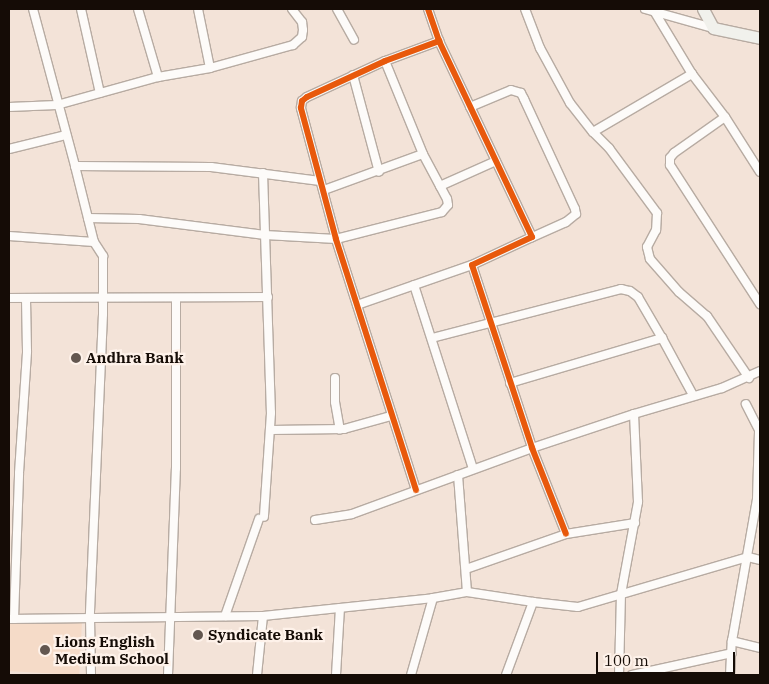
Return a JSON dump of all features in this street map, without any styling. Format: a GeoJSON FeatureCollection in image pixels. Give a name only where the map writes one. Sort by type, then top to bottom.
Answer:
{"type":"FeatureCollection","features":[{"type":"Feature","properties":{"kind":"street"},"geometry":{"type":"LineString","coordinates":[[33,9],[94,242],[103,256],[103,298],[90,617],[91,675]]}},
{"type":"Feature","properties":{"kind":"street"},"geometry":{"type":"LineString","coordinates":[[81,9],[100,93]]}},
{"type":"Feature","properties":{"kind":"street"},"geometry":{"type":"LineString","coordinates":[[138,9],[158,77]]}},
{"type":"Feature","properties":{"kind":"street"},"geometry":{"type":"LineString","coordinates":[[198,9],[210,68]]}},
{"type":"Feature","properties":{"kind":"street"},"geometry":{"type":"LineString","coordinates":[[9,107],[58,107],[158,77],[210,68],[293,45],[302,37],[304,30],[302,22],[292,9]]}},
{"type":"Feature","properties":{"kind":"street"},"geometry":{"type":"LineString","coordinates":[[337,9],[354,40]]}},
{"type":"Feature","properties":{"kind":"street"},"geometry":{"type":"LineString","coordinates":[[429,9],[439,40],[532,237]]}},
{"type":"Feature","properties":{"kind":"street"},"geometry":{"type":"LineString","coordinates":[[525,9],[540,48],[570,103],[593,132],[609,148],[656,213],[656,230],[647,247],[650,260],[679,292],[707,316],[748,378]]}},
{"type":"Feature","properties":{"kind":"street"},"geometry":{"type":"LineString","coordinates":[[645,9],[714,28],[760,38]]}},
{"type":"Feature","properties":{"kind":"street"},"geometry":{"type":"LineString","coordinates":[[704,9],[714,28]]}},
{"type":"Feature","properties":{"kind":"street"},"geometry":{"type":"LineString","coordinates":[[654,11],[692,74],[725,117],[760,172]]}},
{"type":"Feature","properties":{"kind":"street"},"geometry":{"type":"LineString","coordinates":[[416,490],[336,239],[301,108],[302,101],[307,97],[385,61],[439,40]]}},
{"type":"Feature","properties":{"kind":"street"},"geometry":{"type":"LineString","coordinates":[[88,218],[139,220],[265,235],[336,239],[442,212],[448,205],[423,154],[385,61]]}},
{"type":"Feature","properties":{"kind":"street"},"geometry":{"type":"LineString","coordinates":[[593,132],[692,74]]}},
{"type":"Feature","properties":{"kind":"street"},"geometry":{"type":"LineString","coordinates":[[354,75],[379,172]]}},
{"type":"Feature","properties":{"kind":"street"},"geometry":{"type":"LineString","coordinates":[[357,306],[472,265],[566,222],[576,214],[521,93],[511,90],[470,107]]}},
{"type":"Feature","properties":{"kind":"street"},"geometry":{"type":"LineString","coordinates":[[725,117],[674,153],[670,158],[670,165],[760,304]]}},
{"type":"Feature","properties":{"kind":"street"},"geometry":{"type":"LineString","coordinates":[[9,149],[66,133]]}},
{"type":"Feature","properties":{"kind":"street"},"geometry":{"type":"LineString","coordinates":[[324,190],[379,172],[423,154]]}},
{"type":"Feature","properties":{"kind":"street"},"geometry":{"type":"LineString","coordinates":[[440,186],[496,161]]}},
{"type":"Feature","properties":{"kind":"street"},"geometry":{"type":"LineString","coordinates":[[75,166],[211,167],[320,181]]}},
{"type":"Feature","properties":{"kind":"street"},"geometry":{"type":"LineString","coordinates":[[225,616],[262,518],[271,430],[263,173]]}},
{"type":"Feature","properties":{"kind":"street"},"geometry":{"type":"LineString","coordinates":[[9,236],[94,242]]}},
{"type":"Feature","properties":{"kind":"street"},"geometry":{"type":"LineString","coordinates":[[472,265],[532,448],[566,534]]}},
{"type":"Feature","properties":{"kind":"street"},"geometry":{"type":"LineString","coordinates":[[414,285],[473,469]]}},
{"type":"Feature","properties":{"kind":"street"},"geometry":{"type":"LineString","coordinates":[[432,338],[621,289],[630,290],[638,298],[662,338],[693,395]]}},
{"type":"Feature","properties":{"kind":"street"},"geometry":{"type":"LineString","coordinates":[[9,298],[176,299],[268,297]]}},
{"type":"Feature","properties":{"kind":"street"},"geometry":{"type":"LineString","coordinates":[[26,298],[27,351],[11,619],[263,616],[433,598],[467,592],[578,607],[748,556],[760,560]]}},
{"type":"Feature","properties":{"kind":"street"},"geometry":{"type":"LineString","coordinates":[[168,675],[176,468],[176,299]]}},
{"type":"Feature","properties":{"kind":"street"},"geometry":{"type":"LineString","coordinates":[[510,383],[662,338]]}},
{"type":"Feature","properties":{"kind":"street"},"geometry":{"type":"LineString","coordinates":[[316,520],[352,514],[532,448],[748,378],[760,371]]}},
{"type":"Feature","properties":{"kind":"street"},"geometry":{"type":"LineString","coordinates":[[335,378],[335,402],[340,430]]}},
{"type":"Feature","properties":{"kind":"street"},"geometry":{"type":"LineString","coordinates":[[730,675],[732,641],[758,500],[760,430],[746,404]]}},
{"type":"Feature","properties":{"kind":"street"},"geometry":{"type":"LineString","coordinates":[[619,675],[621,594],[635,522],[638,483],[634,414]]}},
{"type":"Feature","properties":{"kind":"street"},"geometry":{"type":"LineString","coordinates":[[271,430],[340,430],[391,416]]}},
{"type":"Feature","properties":{"kind":"street"},"geometry":{"type":"LineString","coordinates":[[458,475],[467,592]]}},
{"type":"Feature","properties":{"kind":"street"},"geometry":{"type":"LineString","coordinates":[[466,569],[566,534],[635,522]]}},
{"type":"Feature","properties":{"kind":"street"},"geometry":{"type":"LineString","coordinates":[[412,675],[433,598]]}},
{"type":"Feature","properties":{"kind":"street"},"geometry":{"type":"LineString","coordinates":[[506,675],[533,602]]}},
{"type":"Feature","properties":{"kind":"street"},"geometry":{"type":"LineString","coordinates":[[336,675],[340,608]]}},
{"type":"Feature","properties":{"kind":"street"},"geometry":{"type":"LineString","coordinates":[[257,675],[263,616]]}},
{"type":"Feature","properties":{"kind":"street"},"geometry":{"type":"LineString","coordinates":[[732,641],[760,648]]}},
{"type":"Feature","properties":{"kind":"street"},"geometry":{"type":"LineString","coordinates":[[632,675],[732,652]]}},
{"type":"Feature","properties":{"kind":"shaded area","name":"Lions English Medium School"},"geometry":{"type":"Polygon","coordinates":[[[9,618],[82,622],[79,675],[9,671],[9,618]]]}},
{"type":"Feature","properties":{"kind":"cycle path"},"geometry":{"type":"LineString","coordinates":[[428,9],[439,41],[532,237],[472,265],[532,448],[566,534]]}},
{"type":"Feature","properties":{"kind":"cycle path"},"geometry":{"type":"LineString","coordinates":[[416,490],[336,239],[301,108],[302,101],[307,97],[385,61],[439,41]]}},
{"type":"Feature","properties":{"kind":"place","name":"Andhra Bank"},"geometry":{"type":"Point","coordinates":[76,358]}},
{"type":"Feature","properties":{"kind":"place","name":"Syndicate Bank"},"geometry":{"type":"Point","coordinates":[198,635]}},
{"type":"Feature","properties":{"kind":"place","name":"Lions English Medium School"},"geometry":{"type":"Point","coordinates":[45,650]}}]}
